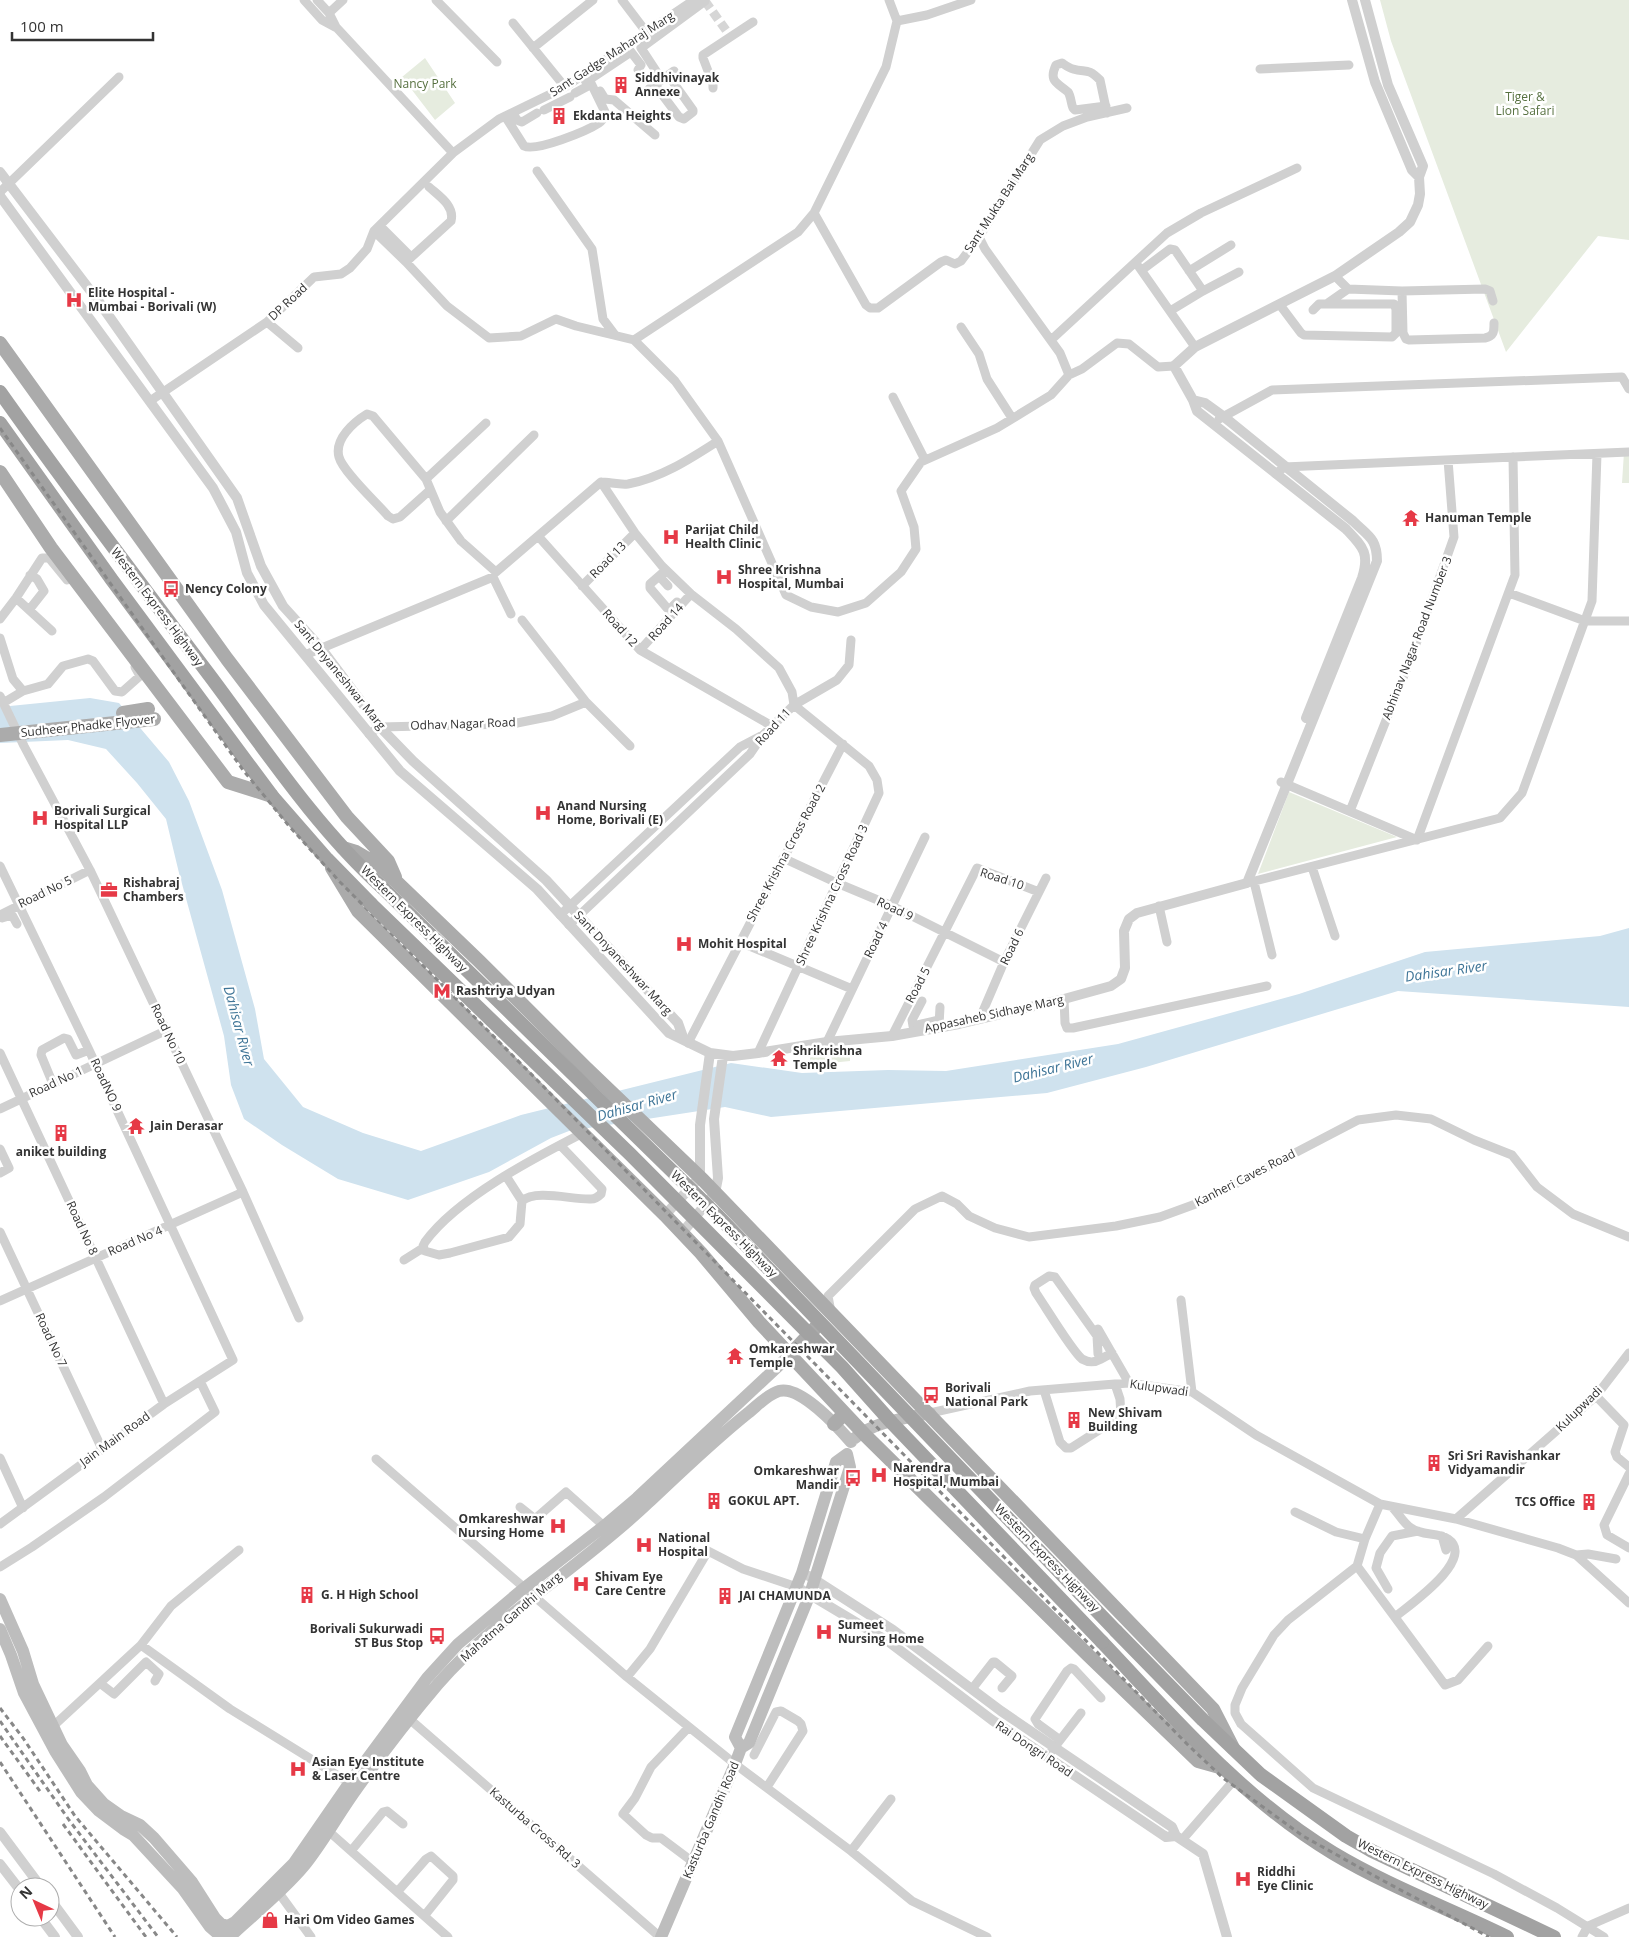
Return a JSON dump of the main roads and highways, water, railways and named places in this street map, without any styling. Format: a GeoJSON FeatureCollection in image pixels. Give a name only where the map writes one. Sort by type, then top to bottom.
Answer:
{"type":"FeatureCollection","features":[{"type":"Feature","properties":{"kind":"highway","name":"Western Express Highway"},"geometry":{"type":"LineString","coordinates":[[0,392],[126,566],[284,777],[343,848],[718,1216],[1116,1631],[1234,1751],[1261,1775],[1346,1836],[1372,1851],[1554,1937]]}},
{"type":"Feature","properties":{"kind":"highway","name":"Western Express Highway"},"geometry":{"type":"LineString","coordinates":[[0,423],[112,580],[272,796],[327,859],[371,904],[630,1154],[821,1346],[1009,1547],[1223,1768],[1267,1808],[1333,1853],[1361,1869],[1507,1937]]}},
{"type":"Feature","properties":{"kind":"main road"},"geometry":{"type":"LineString","coordinates":[[0,344],[268,714],[347,817],[388,861],[397,882]]}},
{"type":"Feature","properties":{"kind":"main road"},"geometry":{"type":"LineString","coordinates":[[0,472],[51,548],[228,782],[272,796]]}},
{"type":"Feature","properties":{"kind":"main road","name":"Sudheer Phadke Flyover"},"geometry":{"type":"LineString","coordinates":[[0,735],[151,714],[165,701]]}},
{"type":"Feature","properties":{"kind":"main road","name":"Sudheer Phadke Flyover"},"geometry":{"type":"LineString","coordinates":[[0,726],[87,717],[151,714],[177,717]]}},
{"type":"Feature","properties":{"kind":"main road"},"geometry":{"type":"LineString","coordinates":[[343,848],[356,852],[380,866],[700,1177],[1214,1709],[1221,1720],[1234,1751]]}},
{"type":"Feature","properties":{"kind":"main road"},"geometry":{"type":"LineString","coordinates":[[327,859],[358,912],[665,1215],[848,1423],[1198,1761],[1223,1768]]}},
{"type":"Feature","properties":{"kind":"main road"},"geometry":{"type":"LineString","coordinates":[[584,1134],[658,1136]]}},
{"type":"Feature","properties":{"kind":"main road"},"geometry":{"type":"LineString","coordinates":[[0,1599],[17,1653],[24,1693],[50,1730],[55,1751],[81,1792],[99,1811],[123,1829],[136,1830],[188,1886],[210,1928],[217,1933],[235,1932],[276,1889],[294,1863],[324,1828],[406,1716],[427,1678],[458,1644],[528,1592],[604,1526],[790,1355],[831,1312]]}},
{"type":"Feature","properties":{"kind":"main road","name":"Mahatma Gandhi Marg"},"geometry":{"type":"LineString","coordinates":[[528,1592],[644,1506],[721,1434],[768,1397],[780,1390],[792,1390],[848,1423]]}},
{"type":"Feature","properties":{"kind":"main road","name":"Kulupwadi"},"geometry":{"type":"LineString","coordinates":[[849,1448],[848,1423],[881,1425],[930,1413]]}},
{"type":"Feature","properties":{"kind":"main road"},"geometry":{"type":"LineString","coordinates":[[741,1748],[749,1742],[815,1580],[850,1467],[848,1423]]}},
{"type":"Feature","properties":{"kind":"main road","name":"Kasturba Gandhi Road"},"geometry":{"type":"LineString","coordinates":[[661,1937],[736,1764],[741,1748],[735,1737],[797,1587],[836,1462],[849,1448]]}},
{"type":"Feature","properties":{"kind":"main road"},"geometry":{"type":"LineString","coordinates":[[0,1629],[17,1653]]}},
{"type":"Feature","properties":{"kind":"water","name":"Dahisar River"},"geometry":{"type":"Polygon","coordinates":[[[90,698],[119,703],[169,762],[189,801],[222,890],[255,1009],[264,1059],[303,1107],[363,1133],[421,1151],[521,1115],[731,1063],[802,1073],[888,1070],[946,1071],[1118,1044],[1299,994],[1425,952],[1600,936],[1629,928],[1629,1007],[1398,991],[1146,1067],[1047,1093],[771,1117],[725,1107],[569,1131],[551,1138],[489,1172],[408,1200],[338,1179],[244,1119],[231,1085],[224,1036],[166,819],[137,783],[106,749],[68,740],[0,743],[0,707],[90,698]]]}},
{"type":"Feature","properties":{"kind":"tunnel"},"geometry":{"type":"LineString","coordinates":[[705,1],[728,33]]}},
{"type":"Feature","properties":{"kind":"railway"},"geometry":{"type":"LineString","coordinates":[[0,428],[243,770],[289,826],[340,882],[538,1081],[1189,1746],[1223,1778],[1303,1836],[1489,1937]]}},
{"type":"Feature","properties":{"kind":"railway"},"geometry":{"type":"LineString","coordinates":[[0,1708],[23,1738],[75,1816],[177,1937]]}},
{"type":"Feature","properties":{"kind":"railway"},"geometry":{"type":"LineString","coordinates":[[0,1721],[69,1820],[158,1937]]}},
{"type":"Feature","properties":{"kind":"railway"},"geometry":{"type":"LineString","coordinates":[[0,1736],[42,1794]]}},
{"type":"Feature","properties":{"kind":"railway"},"geometry":{"type":"LineString","coordinates":[[0,1762],[115,1937]]}},
{"type":"Feature","properties":{"kind":"railway"},"geometry":{"type":"LineString","coordinates":[[63,1824],[146,1937]]}},
{"type":"Feature","properties":{"kind":"place","name":"Siddhivinayak Annexe"},"geometry":{"type":"Point","coordinates":[621,85]}},
{"type":"Feature","properties":{"kind":"place","name":"Ekdanta Heights"},"geometry":{"type":"Point","coordinates":[559,116]}},
{"type":"Feature","properties":{"kind":"place","name":"Elite Hospital - Mumbai - Borivali (W)"},"geometry":{"type":"Point","coordinates":[74,300]}},
{"type":"Feature","properties":{"kind":"place","name":"Hanuman Temple"},"geometry":{"type":"Point","coordinates":[1411,518]}},
{"type":"Feature","properties":{"kind":"place","name":"Parijat Child Health Clinic"},"geometry":{"type":"Point","coordinates":[671,537]}},
{"type":"Feature","properties":{"kind":"place","name":"Shree Krishna Hospital, Mumbai"},"geometry":{"type":"Point","coordinates":[724,577]}},
{"type":"Feature","properties":{"kind":"place","name":"Nency Colony"},"geometry":{"type":"Point","coordinates":[171,589]}},
{"type":"Feature","properties":{"kind":"place","name":"Anand Nursing Home, Borivali (E)"},"geometry":{"type":"Point","coordinates":[543,813]}},
{"type":"Feature","properties":{"kind":"place","name":"Borivali Surgical Hospital LLP"},"geometry":{"type":"Point","coordinates":[40,818]}},
{"type":"Feature","properties":{"kind":"place","name":"Rishabraj Chambers"},"geometry":{"type":"Point","coordinates":[109,890]}},
{"type":"Feature","properties":{"kind":"place","name":"Mohit Hospital"},"geometry":{"type":"Point","coordinates":[684,944]}},
{"type":"Feature","properties":{"kind":"place","name":"Rashtriya Udyan"},"geometry":{"type":"Point","coordinates":[442,991]}},
{"type":"Feature","properties":{"kind":"place","name":"Shrikrishna Temple"},"geometry":{"type":"Point","coordinates":[779,1058]}},
{"type":"Feature","properties":{"kind":"place","name":"Jain Derasar"},"geometry":{"type":"Point","coordinates":[136,1126]}},
{"type":"Feature","properties":{"kind":"place","name":"aniket building"},"geometry":{"type":"Point","coordinates":[61,1133]}},
{"type":"Feature","properties":{"kind":"place","name":"Omkareshwar Temple"},"geometry":{"type":"Point","coordinates":[735,1356]}},
{"type":"Feature","properties":{"kind":"place","name":"Borivali National Park"},"geometry":{"type":"Point","coordinates":[931,1395]}},
{"type":"Feature","properties":{"kind":"place","name":"New Shivam Building"},"geometry":{"type":"Point","coordinates":[1074,1420]}},
{"type":"Feature","properties":{"kind":"place","name":"Sri Sri Ravishankar Vidyamandir"},"geometry":{"type":"Point","coordinates":[1434,1463]}},
{"type":"Feature","properties":{"kind":"place","name":"Narendra Hospital, Mumbai"},"geometry":{"type":"Point","coordinates":[879,1475]}},
{"type":"Feature","properties":{"kind":"place","name":"Omkareshwar Mandir"},"geometry":{"type":"Point","coordinates":[853,1478]}},
{"type":"Feature","properties":{"kind":"place","name":"GOKUL APT."},"geometry":{"type":"Point","coordinates":[714,1501]}},
{"type":"Feature","properties":{"kind":"place","name":"TCS Office"},"geometry":{"type":"Point","coordinates":[1589,1502]}},
{"type":"Feature","properties":{"kind":"place","name":"Omkareshwar Nursing Home"},"geometry":{"type":"Point","coordinates":[558,1526]}},
{"type":"Feature","properties":{"kind":"place","name":"National Hospital"},"geometry":{"type":"Point","coordinates":[644,1545]}},
{"type":"Feature","properties":{"kind":"place","name":"Shivam Eye Care Centre"},"geometry":{"type":"Point","coordinates":[581,1584]}},
{"type":"Feature","properties":{"kind":"place","name":"G. H High School"},"geometry":{"type":"Point","coordinates":[307,1595]}},
{"type":"Feature","properties":{"kind":"place","name":"JAI CHAMUNDA"},"geometry":{"type":"Point","coordinates":[725,1596]}},
{"type":"Feature","properties":{"kind":"place","name":"Sumeet Nursing Home"},"geometry":{"type":"Point","coordinates":[824,1632]}},
{"type":"Feature","properties":{"kind":"place","name":"Borivali Sukurwadi ST Bus Stop"},"geometry":{"type":"Point","coordinates":[437,1636]}},
{"type":"Feature","properties":{"kind":"place","name":"Asian Eye Institute & Laser Centre"},"geometry":{"type":"Point","coordinates":[298,1769]}},
{"type":"Feature","properties":{"kind":"place","name":"Riddhi Eye Clinic"},"geometry":{"type":"Point","coordinates":[1243,1879]}},
{"type":"Feature","properties":{"kind":"place","name":"Hari Om Video Games"},"geometry":{"type":"Point","coordinates":[270,1920]}},
{"type":"Feature","properties":{"kind":"park label","name":"Nancy Park"},"geometry":{"type":"Point","coordinates":[425,84]}},
{"type":"Feature","properties":{"kind":"park label","name":"Tiger & Lion Safari"},"geometry":{"type":"Point","coordinates":[1525,104]}}]}
